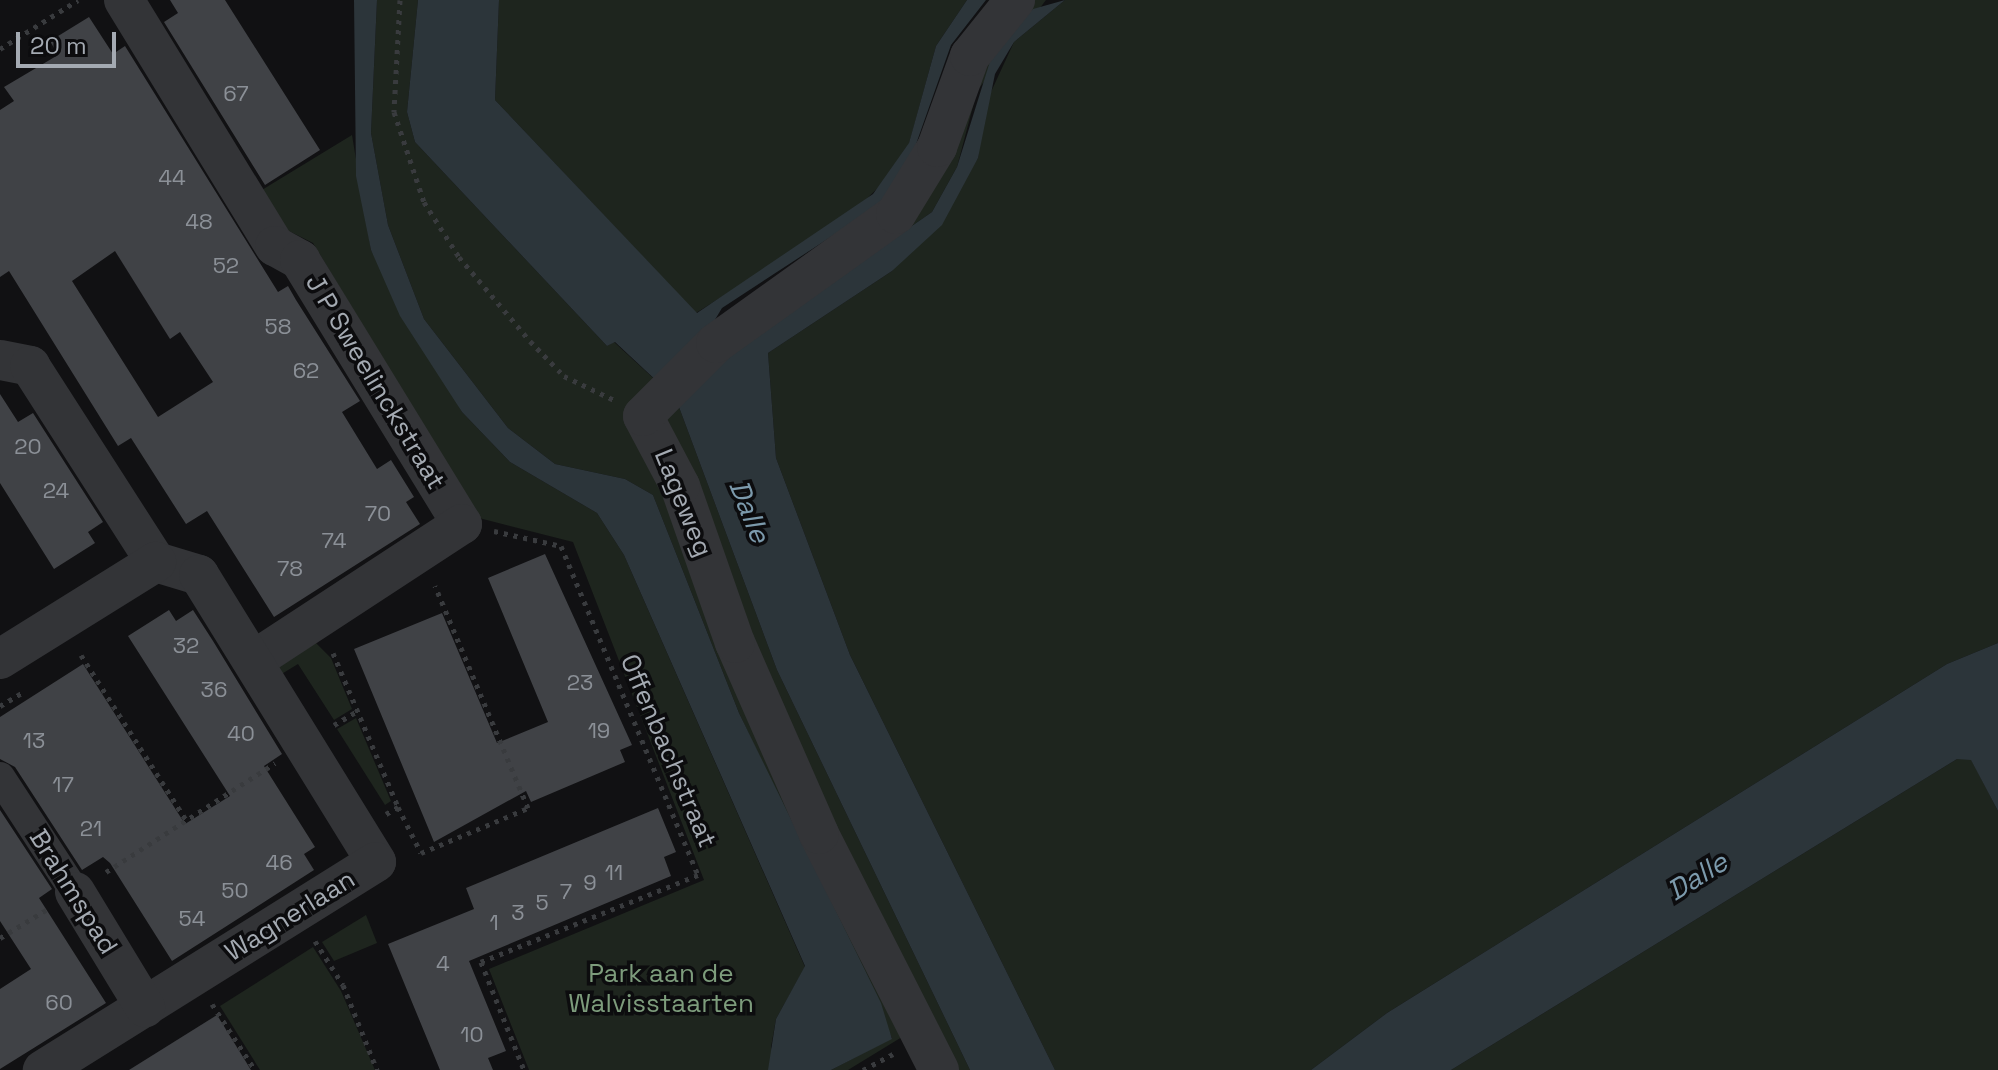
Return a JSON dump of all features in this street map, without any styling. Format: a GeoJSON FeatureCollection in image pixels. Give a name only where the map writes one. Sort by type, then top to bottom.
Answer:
{"type":"FeatureCollection","features":[{"type":"Feature","properties":{"kind":"street","name":"J P Sweelinckstraat"},"geometry":{"type":"LineString","coordinates":[[124,0],[275,246],[300,260],[462,524]]}},
{"type":"Feature","properties":{"kind":"street","name":"Lageweg"},"geometry":{"type":"LineString","coordinates":[[939,1070],[819,834],[735,643],[680,486],[643,416],[716,343],[896,214],[937,147],[970,56],[1015,0]]}},
{"type":"Feature","properties":{"kind":"street"},"geometry":{"type":"LineString","coordinates":[[0,361],[30,366],[156,562],[0,659]]}},
{"type":"Feature","properties":{"kind":"street"},"geometry":{"type":"LineString","coordinates":[[256,659],[462,524]]}},
{"type":"Feature","properties":{"kind":"street","name":"Wagnerlaan"},"geometry":{"type":"LineString","coordinates":[[69,1063],[145,1007],[376,862],[256,659],[199,575],[156,562]]}},
{"type":"Feature","properties":{"kind":"street","name":"Brahmspad"},"geometry":{"type":"LineString","coordinates":[[0,777],[145,1007]]}},
{"type":"Feature","properties":{"kind":"path"},"geometry":{"type":"LineString","coordinates":[[0,49],[78,0]]}},
{"type":"Feature","properties":{"kind":"path"},"geometry":{"type":"LineString","coordinates":[[400,0],[394,112],[424,202],[459,257],[564,376],[643,416]]}},
{"type":"Feature","properties":{"kind":"path","name":"Offenbachstraat"},"geometry":{"type":"LineString","coordinates":[[462,524],[561,546],[698,875],[481,962],[524,1070]]}},
{"type":"Feature","properties":{"kind":"path"},"geometry":{"type":"LineString","coordinates":[[318,618],[398,807],[421,853],[528,808],[438,590],[415,555]]}},
{"type":"Feature","properties":{"kind":"path"},"geometry":{"type":"LineString","coordinates":[[81,655],[186,820]]}},
{"type":"Feature","properties":{"kind":"path"},"geometry":{"type":"LineString","coordinates":[[0,938],[357,711]]}},
{"type":"Feature","properties":{"kind":"path"},"geometry":{"type":"LineString","coordinates":[[357,830],[398,807]]}},
{"type":"Feature","properties":{"kind":"path"},"geometry":{"type":"LineString","coordinates":[[296,911],[343,985],[377,1070]]}},
{"type":"Feature","properties":{"kind":"path"},"geometry":{"type":"LineString","coordinates":[[194,975],[255,1070]]}},
{"type":"Feature","properties":{"kind":"green space"},"geometry":{"type":"Polygon","coordinates":[[[377,0],[418,0],[407,112],[415,142],[607,346],[614,342],[676,399],[777,670],[970,1070],[947,1070],[902,1037],[848,1070],[831,1070],[892,1038],[739,713],[653,495],[625,479],[555,464],[508,428],[424,319],[388,225],[371,133],[377,0]]]}},
{"type":"Feature","properties":{"kind":"green space"},"geometry":{"type":"Polygon","coordinates":[[[499,0],[967,0],[936,46],[909,144],[891,175],[848,217],[696,313],[495,100],[499,0]]]}},
{"type":"Feature","properties":{"kind":"green space"},"geometry":{"type":"Polygon","coordinates":[[[1026,0],[1046,0],[977,91],[957,167],[932,212],[749,339],[869,247],[1026,0]]]}},
{"type":"Feature","properties":{"kind":"green space"},"geometry":{"type":"Polygon","coordinates":[[[1065,0],[1998,0],[1998,643],[1947,664],[1387,1013],[1311,1070],[1055,1070],[850,655],[776,458],[768,353],[892,271],[978,158],[984,107],[1014,42],[1065,0]]]}},
{"type":"Feature","properties":{"kind":"green space","name":"Park aan de Walvisstaarten"},"geometry":{"type":"Polygon","coordinates":[[[352,135],[371,250],[462,412],[510,462],[597,513],[624,555],[805,967],[776,1019],[771,1047],[779,1070],[529,1070],[489,969],[704,880],[573,542],[479,518],[313,243],[267,220],[252,196],[352,135]]]}},
{"type":"Feature","properties":{"kind":"green space"},"geometry":{"type":"Polygon","coordinates":[[[316,643],[331,658],[352,709],[334,720],[298,664],[280,675],[272,670],[316,643]]]}},
{"type":"Feature","properties":{"kind":"green space"},"geometry":{"type":"Polygon","coordinates":[[[356,718],[391,801],[385,805],[337,729],[356,718]]]}},
{"type":"Feature","properties":{"kind":"green space"},"geometry":{"type":"Polygon","coordinates":[[[1957,759],[1971,759],[1998,811],[1998,1070],[1451,1070],[1957,759]]]}},
{"type":"Feature","properties":{"kind":"green space"},"geometry":{"type":"Polygon","coordinates":[[[366,915],[377,943],[334,961],[322,942],[366,915]]]}},
{"type":"Feature","properties":{"kind":"green space"},"geometry":{"type":"Polygon","coordinates":[[[313,947],[341,991],[375,1070],[260,1070],[220,1006],[313,947]]]}},
{"type":"Feature","properties":{"kind":"water"},"geometry":{"type":"Polygon","coordinates":[[[354,0],[377,0],[371,133],[388,225],[424,319],[508,428],[555,464],[625,479],[653,495],[739,713],[881,1003],[892,1039],[831,1070],[768,1070],[776,1019],[805,966],[624,555],[597,513],[510,462],[462,412],[400,316],[371,250],[356,176],[354,0]]]}},
{"type":"Feature","properties":{"kind":"water","name":"Dalle"},"geometry":{"type":"Polygon","coordinates":[[[418,0],[499,0],[495,100],[697,313],[873,194],[909,143],[936,46],[967,0],[986,0],[951,45],[909,164],[878,206],[722,308],[704,338],[749,339],[932,212],[957,167],[992,55],[1033,9],[1065,0],[1014,42],[995,74],[978,158],[942,225],[892,271],[768,353],[776,458],[850,655],[1055,1070],[970,1070],[777,670],[676,399],[615,342],[607,346],[415,142],[407,112],[418,0]]]}},
{"type":"Feature","properties":{"kind":"water","name":"Dalle"},"geometry":{"type":"Polygon","coordinates":[[[1998,643],[1998,811],[1971,760],[1957,759],[1451,1070],[1311,1070],[1387,1013],[1947,664],[1998,643]]]}},
{"type":"Feature","properties":{"kind":"building"},"geometry":{"type":"Polygon","coordinates":[[[170,0],[225,0],[320,150],[265,185],[164,22],[178,13],[170,0]]]}},
{"type":"Feature","properties":{"kind":"building"},"geometry":{"type":"Polygon","coordinates":[[[89,17],[113,54],[125,46],[278,292],[288,286],[360,401],[342,412],[377,469],[391,460],[414,497],[406,502],[420,524],[274,617],[207,511],[186,524],[131,438],[118,446],[9,271],[0,277],[0,110],[14,101],[4,87],[58,55],[50,41],[89,17]],[[115,251],[72,281],[158,417],[213,382],[180,332],[170,339],[115,251]]]}},
{"type":"Feature","properties":{"kind":"building"},"geometry":{"type":"Polygon","coordinates":[[[0,394],[18,422],[33,413],[103,522],[88,532],[95,543],[54,569],[0,483],[0,394]]]}},
{"type":"Feature","properties":{"kind":"building"},"geometry":{"type":"Polygon","coordinates":[[[545,554],[632,745],[620,750],[625,762],[531,802],[526,791],[434,842],[354,649],[442,613],[497,743],[548,722],[488,578],[545,554]]]}},
{"type":"Feature","properties":{"kind":"building"},"geometry":{"type":"Polygon","coordinates":[[[169,610],[176,621],[193,610],[213,641],[282,754],[264,766],[315,847],[304,854],[314,870],[172,961],[110,863],[103,857],[82,870],[15,767],[0,759],[0,717],[83,664],[185,824],[230,796],[128,636],[169,610]]]}},
{"type":"Feature","properties":{"kind":"building"},"geometry":{"type":"Polygon","coordinates":[[[658,808],[676,852],[664,857],[671,876],[469,961],[506,1051],[488,1058],[493,1070],[440,1070],[388,944],[474,909],[466,888],[658,808]]]}},
{"type":"Feature","properties":{"kind":"building"},"geometry":{"type":"Polygon","coordinates":[[[0,810],[52,889],[39,898],[106,1003],[0,1069],[0,989],[31,969],[0,921],[0,810]]]}},
{"type":"Feature","properties":{"kind":"building"},"geometry":{"type":"Polygon","coordinates":[[[217,1015],[251,1070],[129,1070],[217,1015]]]}}]}
